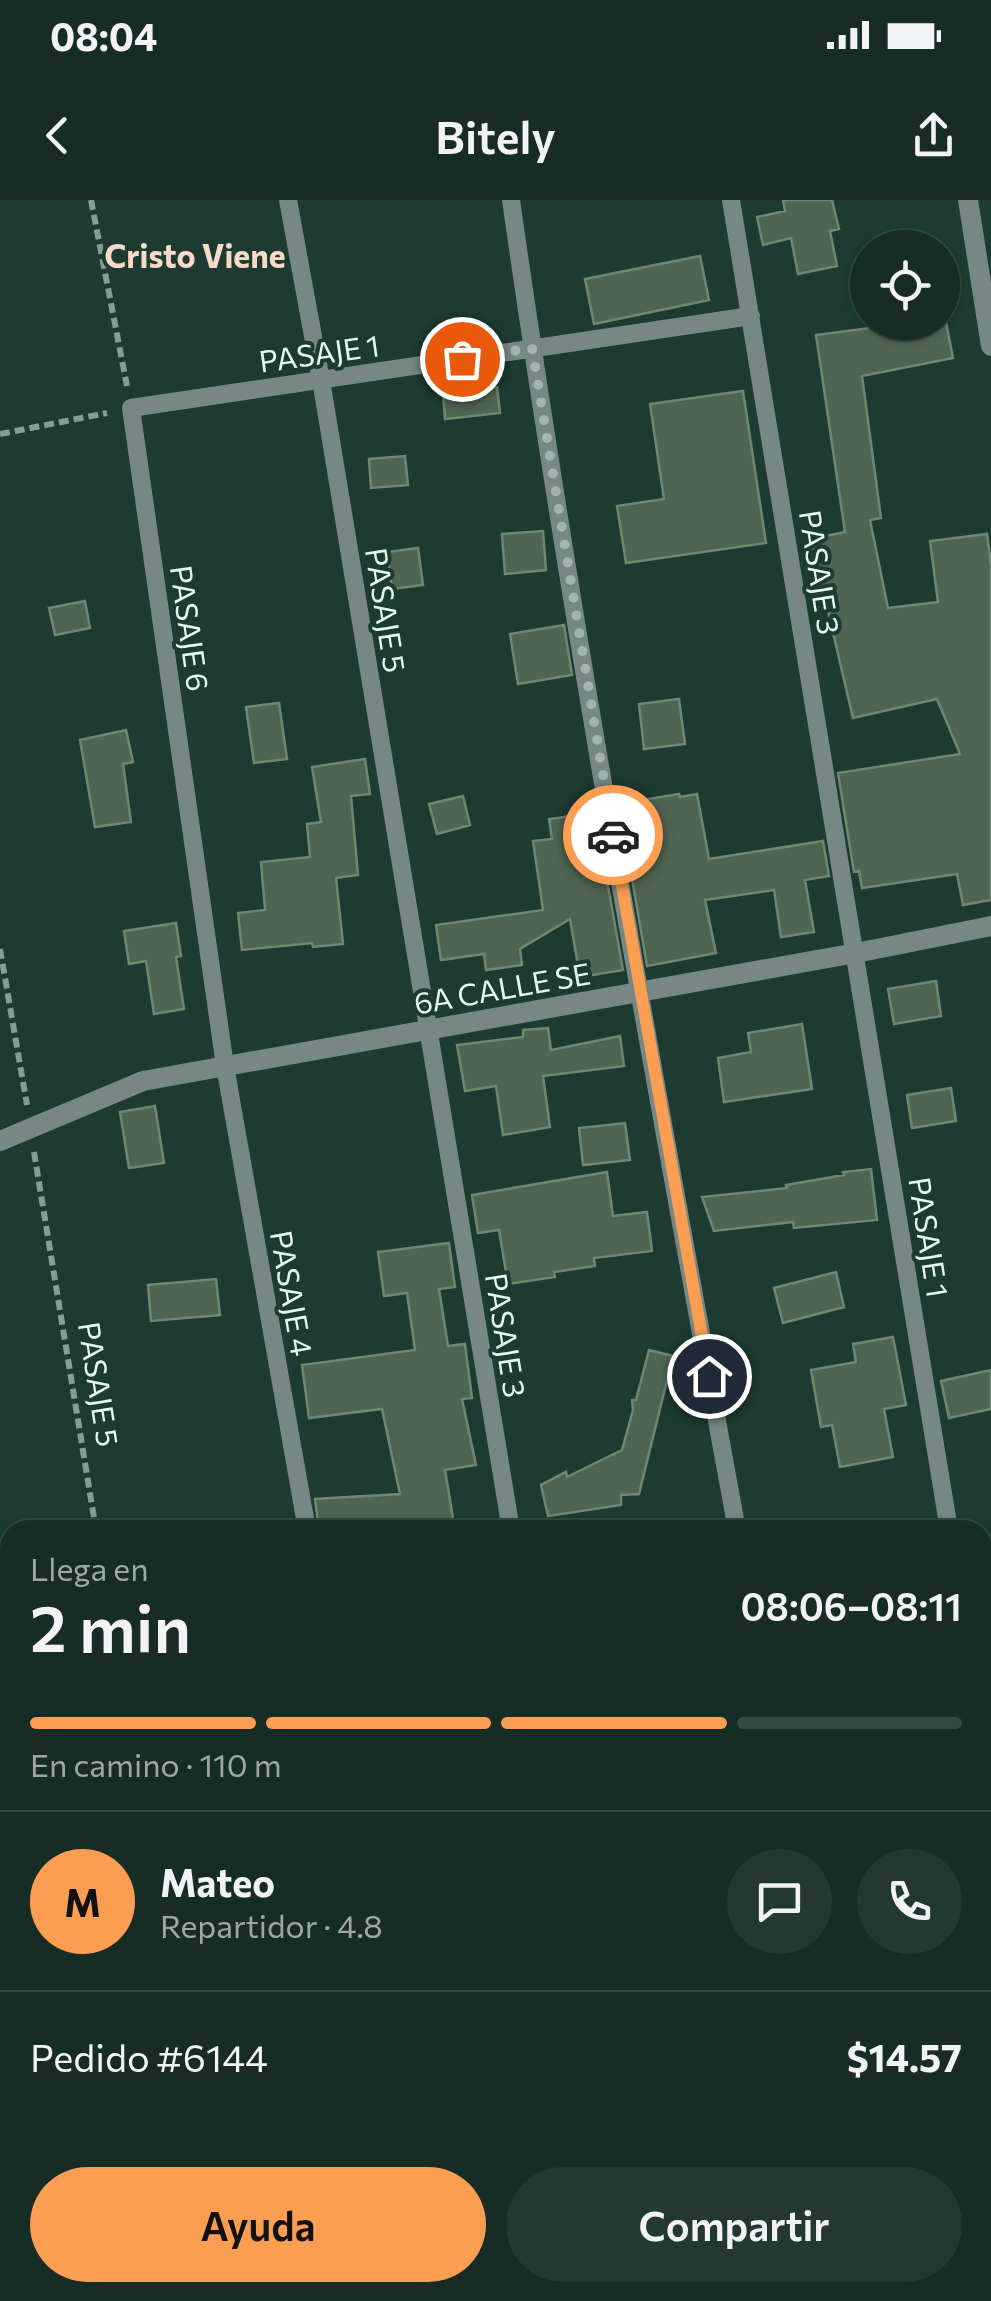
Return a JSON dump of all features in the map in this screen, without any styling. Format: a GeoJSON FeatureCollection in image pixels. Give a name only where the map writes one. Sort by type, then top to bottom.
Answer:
{"type":"FeatureCollection","features":[{"type":"Feature","properties":{"kind":"street"},"geometry":{"type":"LineString","coordinates":[[968,200],[991,346]]}},
{"type":"Feature","properties":{"kind":"street","name":"6A CALLE SE"},"geometry":{"type":"LineString","coordinates":[[0,1141],[144,1081],[991,926]]}},
{"type":"Feature","properties":{"kind":"lane","name":"PASAJE 5"},"geometry":{"type":"LineString","coordinates":[[288,200],[429,1030]]}},
{"type":"Feature","properties":{"kind":"lane"},"geometry":{"type":"LineString","coordinates":[[511,200],[639,992],[735,1520]]}},
{"type":"Feature","properties":{"kind":"lane","name":"PASAJE 3"},"geometry":{"type":"LineString","coordinates":[[731,200],[856,953]]}},
{"type":"Feature","properties":{"kind":"lane","name":"PASAJE 1"},"geometry":{"type":"LineString","coordinates":[[132,408],[751,316]]}},
{"type":"Feature","properties":{"kind":"lane","name":"PASAJE 6"},"geometry":{"type":"LineString","coordinates":[[132,408],[225,1066]]}},
{"type":"Feature","properties":{"kind":"lane","name":"PASAJE 1"},"geometry":{"type":"LineString","coordinates":[[856,953],[948,1520]]}},
{"type":"Feature","properties":{"kind":"lane","name":"PASAJE 3"},"geometry":{"type":"LineString","coordinates":[[429,1030],[510,1520]]}},
{"type":"Feature","properties":{"kind":"lane","name":"PASAJE 4"},"geometry":{"type":"LineString","coordinates":[[225,1066],[305,1520]]}},
{"type":"Feature","properties":{"kind":"path"},"geometry":{"type":"LineString","coordinates":[[0,434],[132,408],[92,200]]}},
{"type":"Feature","properties":{"kind":"path","name":"PASAJE 5"},"geometry":{"type":"LineString","coordinates":[[0,948],[94,1520]]}},
{"type":"Feature","properties":{"kind":"building"},"geometry":{"type":"Polygon","coordinates":[[[783,200],[832,200],[839,229],[830,231],[837,266],[798,274],[791,238],[763,245],[757,217],[785,211],[783,200]]]}},
{"type":"Feature","properties":{"kind":"building"},"geometry":{"type":"Polygon","coordinates":[[[700,256],[709,300],[594,324],[585,279],[700,256]]]}},
{"type":"Feature","properties":{"kind":"building"},"geometry":{"type":"Polygon","coordinates":[[[850,331],[850,340],[950,340],[953,358],[862,376],[881,518],[870,520],[888,608],[938,602],[930,541],[987,534],[991,565],[991,900],[963,905],[957,874],[862,888],[859,871],[854,872],[838,773],[960,754],[937,699],[853,718],[811,539],[845,532],[816,335],[850,331]]]}},
{"type":"Feature","properties":{"kind":"building"},"geometry":{"type":"Polygon","coordinates":[[[497,387],[500,413],[445,419],[443,392],[497,387]]]}},
{"type":"Feature","properties":{"kind":"building"},"geometry":{"type":"Polygon","coordinates":[[[743,391],[766,543],[626,563],[617,506],[664,499],[650,404],[743,391]]]}},
{"type":"Feature","properties":{"kind":"building"},"geometry":{"type":"Polygon","coordinates":[[[405,456],[408,485],[371,488],[369,459],[405,456]]]}},
{"type":"Feature","properties":{"kind":"building"},"geometry":{"type":"Polygon","coordinates":[[[543,531],[546,570],[505,574],[502,534],[543,531]]]}},
{"type":"Feature","properties":{"kind":"building"},"geometry":{"type":"Polygon","coordinates":[[[418,548],[423,585],[392,589],[387,552],[418,548]]]}},
{"type":"Feature","properties":{"kind":"building"},"geometry":{"type":"Polygon","coordinates":[[[85,601],[90,628],[55,635],[49,608],[85,601]]]}},
{"type":"Feature","properties":{"kind":"building"},"geometry":{"type":"Polygon","coordinates":[[[564,625],[572,675],[518,684],[510,634],[564,625]]]}},
{"type":"Feature","properties":{"kind":"building"},"geometry":{"type":"Polygon","coordinates":[[[679,699],[685,744],[644,749],[639,704],[679,699]]]}},
{"type":"Feature","properties":{"kind":"building"},"geometry":{"type":"Polygon","coordinates":[[[279,703],[287,759],[254,763],[246,707],[279,703]]]}},
{"type":"Feature","properties":{"kind":"building"},"geometry":{"type":"Polygon","coordinates":[[[126,730],[133,762],[123,764],[131,822],[95,827],[80,740],[126,730]]]}},
{"type":"Feature","properties":{"kind":"building"},"geometry":{"type":"Polygon","coordinates":[[[365,759],[370,794],[351,796],[358,875],[336,878],[343,944],[242,950],[238,913],[265,910],[261,862],[310,857],[307,824],[321,822],[312,767],[365,759]]]}},
{"type":"Feature","properties":{"kind":"building"},"geometry":{"type":"Polygon","coordinates":[[[697,794],[709,859],[823,841],[829,876],[805,880],[814,932],[781,937],[774,890],[705,900],[716,953],[647,966],[620,809],[630,808],[630,802],[697,794]]]}},
{"type":"Feature","properties":{"kind":"building"},"geometry":{"type":"Polygon","coordinates":[[[463,796],[470,825],[437,834],[429,804],[463,796]]]}},
{"type":"Feature","properties":{"kind":"building"},"geometry":{"type":"Polygon","coordinates":[[[595,813],[623,970],[580,977],[570,919],[520,949],[522,965],[486,970],[484,954],[441,960],[436,925],[543,910],[533,841],[552,839],[549,819],[595,813]]]}},
{"type":"Feature","properties":{"kind":"building"},"geometry":{"type":"Polygon","coordinates":[[[176,923],[181,956],[176,957],[184,1009],[154,1014],[146,961],[129,964],[124,931],[176,923]]]}},
{"type":"Feature","properties":{"kind":"building"},"geometry":{"type":"Polygon","coordinates":[[[936,981],[941,1016],[894,1024],[888,989],[936,981]]]}},
{"type":"Feature","properties":{"kind":"building"},"geometry":{"type":"Polygon","coordinates":[[[802,1024],[812,1089],[724,1102],[718,1058],[751,1052],[748,1033],[802,1024]]]}},
{"type":"Feature","properties":{"kind":"building"},"geometry":{"type":"Polygon","coordinates":[[[548,1028],[551,1050],[620,1036],[624,1066],[543,1076],[550,1127],[503,1135],[496,1086],[465,1091],[457,1045],[523,1037],[523,1030],[548,1028]]]}},
{"type":"Feature","properties":{"kind":"building"},"geometry":{"type":"Polygon","coordinates":[[[951,1088],[956,1121],[912,1128],[907,1095],[951,1088]]]}},
{"type":"Feature","properties":{"kind":"building"},"geometry":{"type":"Polygon","coordinates":[[[155,1106],[164,1163],[129,1168],[120,1112],[155,1106]]]}},
{"type":"Feature","properties":{"kind":"building"},"geometry":{"type":"Polygon","coordinates":[[[625,1123],[630,1160],[583,1165],[579,1128],[625,1123]]]}},
{"type":"Feature","properties":{"kind":"building"},"geometry":{"type":"Polygon","coordinates":[[[871,1169],[877,1220],[794,1228],[793,1222],[714,1231],[702,1197],[787,1188],[786,1185],[844,1175],[843,1172],[871,1169]]]}},
{"type":"Feature","properties":{"kind":"building"},"geometry":{"type":"Polygon","coordinates":[[[607,1172],[613,1216],[647,1212],[652,1251],[594,1258],[595,1266],[508,1284],[499,1230],[478,1233],[472,1195],[607,1172]]]}},
{"type":"Feature","properties":{"kind":"building"},"geometry":{"type":"Polygon","coordinates":[[[449,1243],[455,1287],[439,1289],[448,1346],[465,1344],[472,1398],[462,1399],[476,1465],[445,1470],[453,1520],[318,1520],[315,1499],[400,1494],[382,1409],[309,1418],[302,1365],[415,1350],[407,1293],[384,1296],[378,1252],[449,1243]]]}},
{"type":"Feature","properties":{"kind":"building"},"geometry":{"type":"Polygon","coordinates":[[[836,1272],[844,1307],[783,1323],[774,1288],[836,1272]]]}},
{"type":"Feature","properties":{"kind":"building"},"geometry":{"type":"Polygon","coordinates":[[[216,1279],[220,1315],[151,1321],[148,1285],[216,1279]]]}},
{"type":"Feature","properties":{"kind":"building"},"geometry":{"type":"Polygon","coordinates":[[[893,1337],[906,1405],[884,1409],[893,1457],[840,1467],[832,1425],[821,1427],[811,1370],[856,1362],[853,1344],[893,1337]]]}},
{"type":"Feature","properties":{"kind":"building"},"geometry":{"type":"Polygon","coordinates":[[[649,1350],[673,1356],[639,1494],[621,1495],[621,1505],[548,1516],[541,1485],[622,1450],[632,1400],[636,1400],[649,1350]]]}},
{"type":"Feature","properties":{"kind":"building"},"geometry":{"type":"Polygon","coordinates":[[[991,1370],[991,1409],[949,1418],[941,1381],[991,1370]]]}},
{"type":"Feature","properties":{"kind":"way so far"},"geometry":{"type":"LineString","coordinates":[[462,359],[532,348],[613,835]]}},
{"type":"Feature","properties":{"kind":"district","name":"Cristo Viene"},"geometry":{"type":"Point","coordinates":[195,255]}},
{"type":"Feature","properties":{"kind":"route"},"geometry":{"type":"LineString","coordinates":[[613,835],[709,1376]]}}]}
